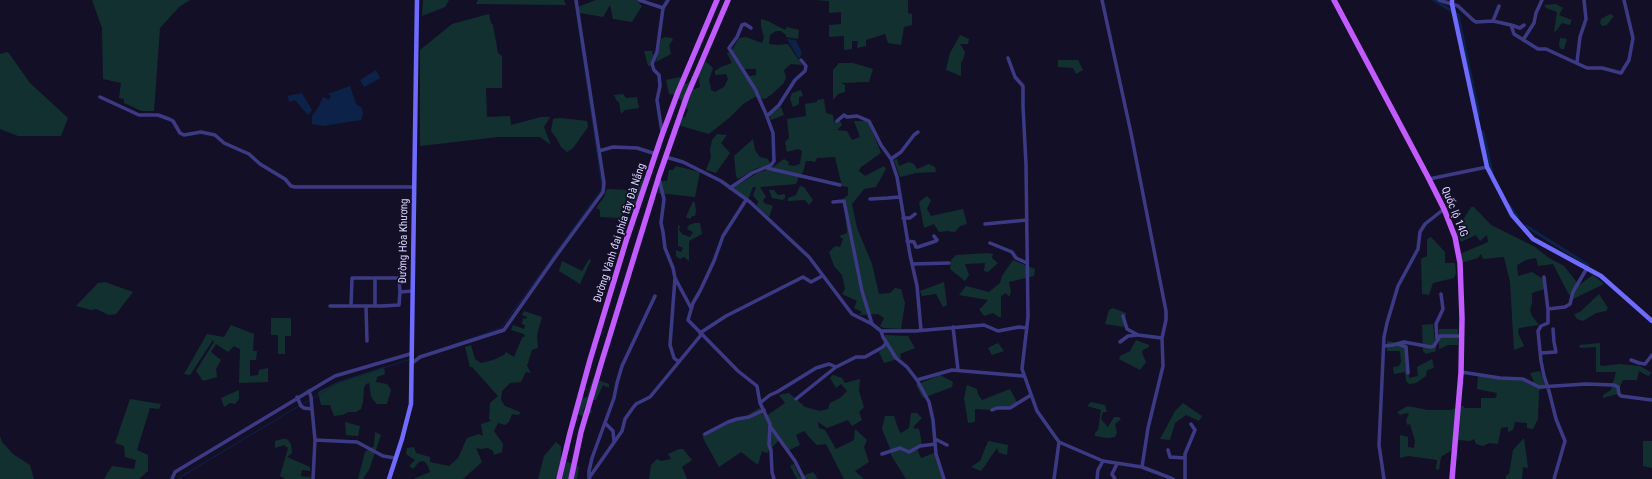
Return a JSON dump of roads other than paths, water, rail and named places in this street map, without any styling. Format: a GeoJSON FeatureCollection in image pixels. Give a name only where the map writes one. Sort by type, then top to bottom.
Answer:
{"type":"FeatureCollection","features":[{"type":"Feature","properties":{"kind":"main road","name":"Đường Vành đai phía tây Đà Nẵng"},"geometry":{"type":"LineString","coordinates":[[560,479],[570,433],[590,360],[628,238],[662,135],[678,92],[717,0]]}},
{"type":"Feature","properties":{"kind":"main road","name":"Đường Vành đai phía tây Đà Nẵng"},"geometry":{"type":"LineString","coordinates":[[571,479],[581,432],[598,372],[659,176],[687,96],[728,0]]}},
{"type":"Feature","properties":{"kind":"main road","name":"Quốc lộ 14G"},"geometry":{"type":"LineString","coordinates":[[1334,0],[1429,179],[1444,209],[1455,237],[1460,263],[1462,336],[1461,372],[1452,479]]}},
{"type":"Feature","properties":{"kind":"main road"},"geometry":{"type":"LineString","coordinates":[[656,154],[666,157]]}},
{"type":"Feature","properties":{"kind":"street","name":"Đường Hòa Khương"},"geometry":{"type":"LineString","coordinates":[[389,479],[402,439],[411,404],[410,354],[413,292],[417,0]]}},
{"type":"Feature","properties":{"kind":"street"},"geometry":{"type":"LineString","coordinates":[[410,364],[420,357],[498,333],[507,328],[556,256],[602,195],[604,183],[576,0]]}},
{"type":"Feature","properties":{"kind":"street"},"geometry":{"type":"LineString","coordinates":[[639,0],[663,8]]}},
{"type":"Feature","properties":{"kind":"street"},"geometry":{"type":"LineString","coordinates":[[662,135],[657,100],[660,86],[659,75],[654,70],[652,64],[658,52],[663,8],[668,0]]}},
{"type":"Feature","properties":{"kind":"street"},"geometry":{"type":"LineString","coordinates":[[1102,0],[1131,133],[1166,311],[1166,320],[1162,338],[1163,366],[1148,428],[1142,467]]}},
{"type":"Feature","properties":{"kind":"street"},"geometry":{"type":"LineString","coordinates":[[1439,0],[1452,2],[1476,22],[1493,21],[1520,28],[1524,25]]}},
{"type":"Feature","properties":{"kind":"street"},"geometry":{"type":"LineString","coordinates":[[1523,40],[1534,23],[1536,13],[1542,0]]}},
{"type":"Feature","properties":{"kind":"street"},"geometry":{"type":"LineString","coordinates":[[1577,62],[1580,37],[1586,19],[1584,0]]}},
{"type":"Feature","properties":{"kind":"street"},"geometry":{"type":"LineString","coordinates":[[1511,25],[1514,34],[1538,49],[1546,49],[1577,62],[1587,68],[1602,68],[1622,72],[1629,60],[1633,38],[1624,2],[1618,0]]}},
{"type":"Feature","properties":{"kind":"street"},"geometry":{"type":"LineString","coordinates":[[1452,2],[1487,168],[1512,215],[1533,239],[1601,276],[1652,321]]}},
{"type":"Feature","properties":{"kind":"street"},"geometry":{"type":"LineString","coordinates":[[1493,21],[1499,6]]}},
{"type":"Feature","properties":{"kind":"street"},"geometry":{"type":"LineString","coordinates":[[730,188],[752,173],[771,165],[774,160],[773,133],[767,116],[755,89],[729,48],[737,37],[742,25],[745,24],[751,28]]}},
{"type":"Feature","properties":{"kind":"street"},"geometry":{"type":"LineString","coordinates":[[1008,58],[1015,77],[1024,86],[1027,220],[1027,328],[1022,365],[1024,376],[1031,395],[1042,419],[1058,442],[1103,461],[1142,467],[1173,479]]}},
{"type":"Feature","properties":{"kind":"street"},"geometry":{"type":"LineString","coordinates":[[767,116],[779,105],[795,80],[805,71],[806,64],[801,60]]}},
{"type":"Feature","properties":{"kind":"street"},"geometry":{"type":"LineString","coordinates":[[100,97],[139,115],[158,115],[169,119],[173,121],[180,133],[184,135],[200,132],[211,133],[224,143],[249,154],[260,164],[294,187],[414,187]]}},
{"type":"Feature","properties":{"kind":"street"},"geometry":{"type":"LineString","coordinates":[[836,120],[844,115],[847,117],[858,116],[869,121],[881,145],[891,159],[897,176],[907,241],[917,286],[921,330]]}},
{"type":"Feature","properties":{"kind":"street"},"geometry":{"type":"LineString","coordinates":[[891,159],[901,152],[918,132]]}},
{"type":"Feature","properties":{"kind":"street"},"geometry":{"type":"LineString","coordinates":[[599,151],[613,147],[637,148],[656,154]]}},
{"type":"Feature","properties":{"kind":"street"},"geometry":{"type":"LineString","coordinates":[[666,157],[683,162],[721,181],[750,202],[809,257],[852,314],[872,324],[881,331],[886,343],[896,358],[907,367],[917,380],[929,402],[933,420],[938,461],[944,479]]}},
{"type":"Feature","properties":{"kind":"street"},"geometry":{"type":"LineString","coordinates":[[766,168],[840,185]]}},
{"type":"Feature","properties":{"kind":"street"},"geometry":{"type":"LineString","coordinates":[[1429,179],[1487,168]]}},
{"type":"Feature","properties":{"kind":"street"},"geometry":{"type":"LineString","coordinates":[[659,176],[664,199],[661,223],[665,248],[674,268],[670,345],[674,358],[679,362]]}},
{"type":"Feature","properties":{"kind":"street"},"geometry":{"type":"LineString","coordinates":[[870,199],[899,196]]}},
{"type":"Feature","properties":{"kind":"street"},"geometry":{"type":"LineString","coordinates":[[746,200],[723,236],[714,261],[691,308],[688,320],[738,371],[757,386],[760,403],[770,426],[795,461],[804,479]]}},
{"type":"Feature","properties":{"kind":"street"},"geometry":{"type":"LineString","coordinates":[[832,202],[844,201],[862,291],[872,324]]}},
{"type":"Feature","properties":{"kind":"street"},"geometry":{"type":"LineString","coordinates":[[1384,479],[1378,445],[1384,346],[1387,323],[1398,286],[1418,250],[1420,232],[1425,224],[1444,209]]}},
{"type":"Feature","properties":{"kind":"street"},"geometry":{"type":"LineString","coordinates":[[903,218],[910,218],[915,214]]}},
{"type":"Feature","properties":{"kind":"street"},"geometry":{"type":"LineString","coordinates":[[984,224],[1027,220]]}},
{"type":"Feature","properties":{"kind":"street"},"geometry":{"type":"LineString","coordinates":[[907,241],[914,242],[916,247],[918,247],[936,241],[937,240],[934,236]]}},
{"type":"Feature","properties":{"kind":"street"},"geometry":{"type":"LineString","coordinates":[[990,243],[1012,252],[1016,258],[1027,263]]}},
{"type":"Feature","properties":{"kind":"street"},"geometry":{"type":"LineString","coordinates":[[912,264],[949,263]]}},
{"type":"Feature","properties":{"kind":"street"},"geometry":{"type":"LineString","coordinates":[[1548,310],[1568,306],[1573,292],[1587,268]]}},
{"type":"Feature","properties":{"kind":"street"},"geometry":{"type":"LineString","coordinates":[[589,479],[622,431],[625,419],[632,409],[636,404],[650,397],[701,334],[726,316],[802,277],[811,282],[822,276]]}},
{"type":"Feature","properties":{"kind":"street"},"geometry":{"type":"LineString","coordinates":[[1544,277],[1548,323],[1541,326],[1538,331],[1542,368],[1556,419],[1565,441],[1554,479]]}},
{"type":"Feature","properties":{"kind":"street"},"geometry":{"type":"LineString","coordinates":[[330,306],[351,306],[366,306],[376,306],[399,305],[399,278],[352,278],[351,306]]}},
{"type":"Feature","properties":{"kind":"street"},"geometry":{"type":"LineString","coordinates":[[375,278],[376,306]]}},
{"type":"Feature","properties":{"kind":"street"},"geometry":{"type":"LineString","coordinates":[[674,278],[691,308]]}},
{"type":"Feature","properties":{"kind":"street"},"geometry":{"type":"LineString","coordinates":[[400,292],[413,292]]}},
{"type":"Feature","properties":{"kind":"street"},"geometry":{"type":"LineString","coordinates":[[1384,346],[1406,342],[1431,347],[1434,346],[1437,339],[1436,324],[1443,309],[1441,294]]}},
{"type":"Feature","properties":{"kind":"street"},"geometry":{"type":"LineString","coordinates":[[589,479],[592,458],[614,398],[622,366],[655,296]]}},
{"type":"Feature","properties":{"kind":"street"},"geometry":{"type":"LineString","coordinates":[[366,306],[367,341]]}},
{"type":"Feature","properties":{"kind":"street"},"geometry":{"type":"LineString","coordinates":[[1123,316],[1127,329],[1138,334],[1162,338]]}},
{"type":"Feature","properties":{"kind":"street"},"geometry":{"type":"LineString","coordinates":[[881,331],[914,331],[953,327],[984,326],[998,331],[1019,327],[1027,328]]}},
{"type":"Feature","properties":{"kind":"street"},"geometry":{"type":"LineString","coordinates":[[953,327],[958,370]]}},
{"type":"Feature","properties":{"kind":"street"},"geometry":{"type":"LineString","coordinates":[[1541,353],[1556,352],[1553,329]]}},
{"type":"Feature","properties":{"kind":"street"},"geometry":{"type":"LineString","coordinates":[[1120,342],[1128,336],[1138,334]]}},
{"type":"Feature","properties":{"kind":"street"},"geometry":{"type":"LineString","coordinates":[[1437,339],[1441,336],[1462,336]]}},
{"type":"Feature","properties":{"kind":"street"},"geometry":{"type":"LineString","coordinates":[[796,399],[836,367],[856,357],[865,357],[883,347],[886,343]]}},
{"type":"Feature","properties":{"kind":"street"},"geometry":{"type":"LineString","coordinates":[[1397,344],[1406,347],[1408,373]]}},
{"type":"Feature","properties":{"kind":"street"},"geometry":{"type":"LineString","coordinates":[[172,479],[175,472],[297,397],[335,376],[410,354]]}},
{"type":"Feature","properties":{"kind":"street"},"geometry":{"type":"LineString","coordinates":[[1631,360],[1645,364],[1652,355]]}},
{"type":"Feature","properties":{"kind":"street"},"geometry":{"type":"LineString","coordinates":[[760,403],[770,395],[816,368],[829,364],[836,367]]}},
{"type":"Feature","properties":{"kind":"street"},"geometry":{"type":"LineString","coordinates":[[917,380],[952,370],[1024,376]]}},
{"type":"Feature","properties":{"kind":"street"},"geometry":{"type":"LineString","coordinates":[[1461,372],[1500,378],[1523,379],[1537,387],[1586,384],[1614,385],[1618,387],[1621,396],[1652,400]]}},
{"type":"Feature","properties":{"kind":"street"},"geometry":{"type":"LineString","coordinates":[[309,391],[311,397],[315,440],[313,479]]}},
{"type":"Feature","properties":{"kind":"street"},"geometry":{"type":"LineString","coordinates":[[992,410],[998,408],[1010,408],[1031,395]]}},
{"type":"Feature","properties":{"kind":"street"},"geometry":{"type":"LineString","coordinates":[[297,397],[300,405],[304,408],[312,409]]}},
{"type":"Feature","properties":{"kind":"street"},"geometry":{"type":"LineString","coordinates":[[705,434],[728,422],[749,418],[764,410]]}},
{"type":"Feature","properties":{"kind":"street"},"geometry":{"type":"LineString","coordinates":[[605,423],[613,431],[614,442]]}},
{"type":"Feature","properties":{"kind":"street"},"geometry":{"type":"LineString","coordinates":[[1186,479],[1185,458],[1188,444],[1195,430],[1191,424]]}},
{"type":"Feature","properties":{"kind":"street"},"geometry":{"type":"LineString","coordinates":[[770,426],[769,445],[771,450],[772,472],[774,479]]}},
{"type":"Feature","properties":{"kind":"street"},"geometry":{"type":"LineString","coordinates":[[613,431],[622,431]]}},
{"type":"Feature","properties":{"kind":"street"},"geometry":{"type":"LineString","coordinates":[[935,439],[947,445]]}},
{"type":"Feature","properties":{"kind":"street"},"geometry":{"type":"LineString","coordinates":[[315,440],[357,442],[377,453],[395,458]]}},
{"type":"Feature","properties":{"kind":"street"},"geometry":{"type":"LineString","coordinates":[[1054,479],[1058,442]]}},
{"type":"Feature","properties":{"kind":"street"},"geometry":{"type":"LineString","coordinates":[[882,454],[900,448],[909,452],[920,446],[935,444]]}},
{"type":"Feature","properties":{"kind":"street"},"geometry":{"type":"LineString","coordinates":[[1168,450],[1170,456],[1185,458]]}},
{"type":"Feature","properties":{"kind":"street"},"geometry":{"type":"LineString","coordinates":[[1097,479],[1098,470],[1103,461]]}},
{"type":"Feature","properties":{"kind":"street"},"geometry":{"type":"LineString","coordinates":[[1115,479],[1112,474],[1117,464]]}},
{"type":"Feature","properties":{"kind":"water"},"geometry":{"type":"Polygon","coordinates":[[[787,39],[796,40],[802,53],[799,59],[787,39]]]}},
{"type":"Feature","properties":{"kind":"water"},"geometry":{"type":"Polygon","coordinates":[[[376,70],[380,78],[364,87],[360,80],[376,70]]]}},
{"type":"Feature","properties":{"kind":"water"},"geometry":{"type":"Polygon","coordinates":[[[350,86],[356,104],[362,108],[363,114],[361,120],[323,126],[312,124],[312,116],[323,97],[329,100],[331,96],[328,94],[350,86]]]}},
{"type":"Feature","properties":{"kind":"water"},"geometry":{"type":"Polygon","coordinates":[[[302,93],[312,110],[308,115],[295,100],[289,102],[288,96],[302,93]]]}},
{"type":"Feature","properties":{"kind":"waterway"},"geometry":{"type":"LineString","coordinates":[[1434,0],[1452,11]]}},
{"type":"Feature","properties":{"kind":"waterway"},"geometry":{"type":"LineString","coordinates":[[576,9],[602,187]]}},
{"type":"Feature","properties":{"kind":"waterway"},"geometry":{"type":"LineString","coordinates":[[1455,13],[1458,15],[1479,115]]}},
{"type":"Feature","properties":{"kind":"waterway"},"geometry":{"type":"LineString","coordinates":[[1483,132],[1492,173]]}},
{"type":"Feature","properties":{"kind":"waterway"},"geometry":{"type":"LineString","coordinates":[[452,345],[501,328],[601,190]]}},
{"type":"Feature","properties":{"kind":"waterway"},"geometry":{"type":"LineString","coordinates":[[1509,205],[1518,218]]}},
{"type":"Feature","properties":{"kind":"waterway"},"geometry":{"type":"LineString","coordinates":[[1526,226],[1588,265]]}},
{"type":"Feature","properties":{"kind":"waterway"},"geometry":{"type":"LineString","coordinates":[[312,399],[338,383],[411,359]]}},
{"type":"Feature","properties":{"kind":"waterway"},"geometry":{"type":"LineString","coordinates":[[302,405],[309,400]]}},
{"type":"Feature","properties":{"kind":"waterway"},"geometry":{"type":"LineString","coordinates":[[177,479],[299,406]]}}]}
